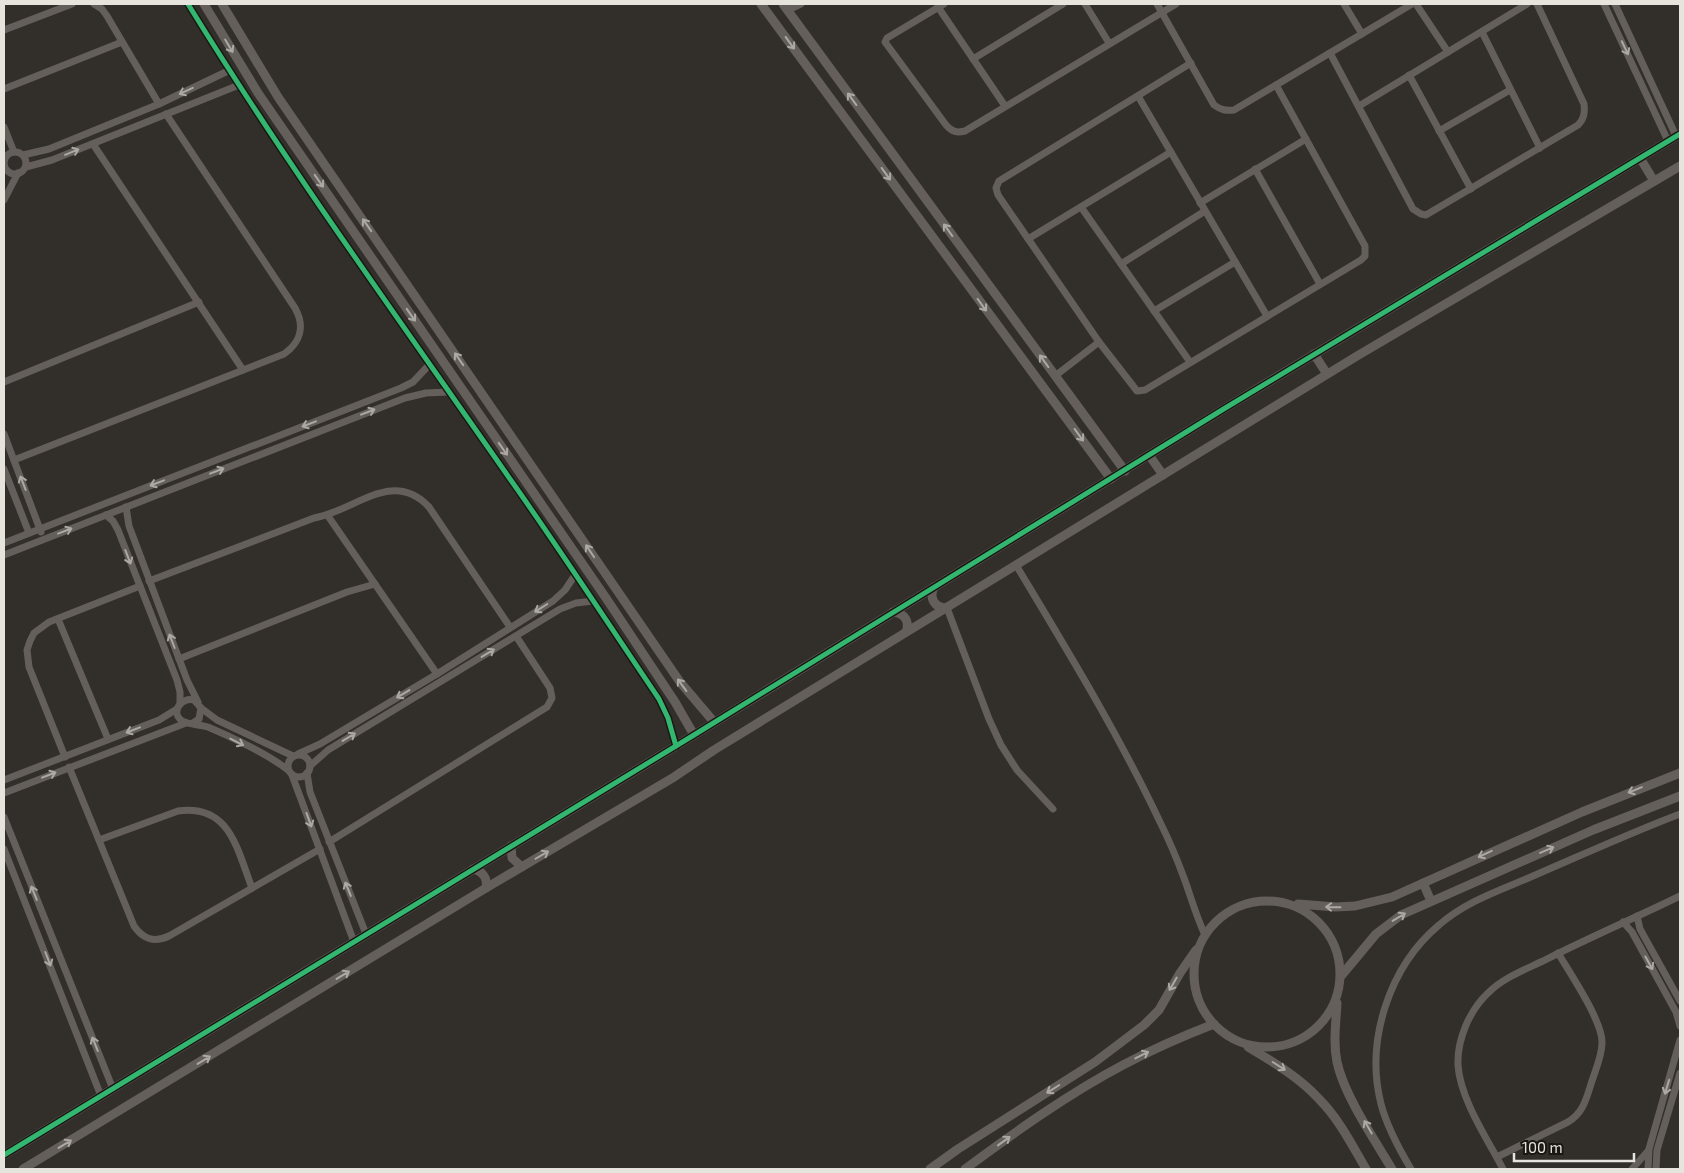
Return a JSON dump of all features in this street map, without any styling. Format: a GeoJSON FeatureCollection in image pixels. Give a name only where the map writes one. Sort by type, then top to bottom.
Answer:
{"type":"FeatureCollection","features":[{"type":"Feature","properties":{"kind":"street"},"geometry":{"type":"LineString","coordinates":[[4,30],[72,4]]}},
{"type":"Feature","properties":{"kind":"street"},"geometry":{"type":"LineString","coordinates":[[94,4],[102,9],[159,104]]}},
{"type":"Feature","properties":{"kind":"street"},"geometry":{"type":"LineString","coordinates":[[188,4],[239,85],[429,365],[511,479],[659,699],[668,718],[676,746]]}},
{"type":"Feature","properties":{"kind":"street"},"geometry":{"type":"LineString","coordinates":[[204,4],[258,93],[611,606],[675,702],[694,735]]}},
{"type":"Feature","properties":{"kind":"street"},"geometry":{"type":"LineString","coordinates":[[222,4],[278,97],[680,682],[714,722]]}},
{"type":"Feature","properties":{"kind":"street"},"geometry":{"type":"LineString","coordinates":[[761,4],[1111,479]]}},
{"type":"Feature","properties":{"kind":"street"},"geometry":{"type":"LineString","coordinates":[[801,4],[785,7],[1125,471]]}},
{"type":"Feature","properties":{"kind":"street"},"geometry":{"type":"LineString","coordinates":[[973,59],[1063,4]]}},
{"type":"Feature","properties":{"kind":"street"},"geometry":{"type":"LineString","coordinates":[[1085,4],[1108,43]]}},
{"type":"Feature","properties":{"kind":"street"},"geometry":{"type":"LineString","coordinates":[[1157,4],[1214,105],[1224,110],[1234,110],[1414,4],[1448,52]]}},
{"type":"Feature","properties":{"kind":"street"},"geometry":{"type":"LineString","coordinates":[[1005,106],[973,59],[941,5],[887,38],[886,44],[946,125],[955,132],[965,130],[1176,4]]}},
{"type":"Feature","properties":{"kind":"street"},"geometry":{"type":"LineString","coordinates":[[1344,4],[1362,34]]}},
{"type":"Feature","properties":{"kind":"street"},"geometry":{"type":"LineString","coordinates":[[1359,106],[1527,4]]}},
{"type":"Feature","properties":{"kind":"street"},"geometry":{"type":"LineString","coordinates":[[1330,53],[1413,209],[1426,215],[1578,126],[1582,121],[1585,110],[1584,104],[1537,4]]}},
{"type":"Feature","properties":{"kind":"street"},"geometry":{"type":"LineString","coordinates":[[1604,4],[1675,137]]}},
{"type":"Feature","properties":{"kind":"street"},"geometry":{"type":"LineString","coordinates":[[1615,4],[1675,137]]}},
{"type":"Feature","properties":{"kind":"street"},"geometry":{"type":"LineString","coordinates":[[1482,32],[1540,148]]}},
{"type":"Feature","properties":{"kind":"street"},"geometry":{"type":"LineString","coordinates":[[4,89],[122,42]]}},
{"type":"Feature","properties":{"kind":"street"},"geometry":{"type":"LineString","coordinates":[[1191,64],[999,181],[996,188],[998,195],[1099,342],[1134,390],[1140,392],[1361,260],[1366,251],[1363,242],[1276,85]]}},
{"type":"Feature","properties":{"kind":"street"},"geometry":{"type":"LineString","coordinates":[[18,173],[9,172],[4,162],[8,155],[14,152],[23,155],[49,149],[159,104],[230,70]]}},
{"type":"Feature","properties":{"kind":"street"},"geometry":{"type":"LineString","coordinates":[[1410,76],[1471,189]]}},
{"type":"Feature","properties":{"kind":"street"},"geometry":{"type":"LineString","coordinates":[[4,200],[18,173],[26,167],[46,162],[93,144],[239,85]]}},
{"type":"Feature","properties":{"kind":"street"},"geometry":{"type":"LineString","coordinates":[[1439,131],[1510,90]]}},
{"type":"Feature","properties":{"kind":"street"},"geometry":{"type":"LineString","coordinates":[[1138,96],[1267,316]]}},
{"type":"Feature","properties":{"kind":"street"},"geometry":{"type":"LineString","coordinates":[[14,460],[284,354],[296,344],[301,330],[299,315],[166,114]]}},
{"type":"Feature","properties":{"kind":"street"},"geometry":{"type":"LineString","coordinates":[[858,136],[872,125]]}},
{"type":"Feature","properties":{"kind":"street"},"geometry":{"type":"LineString","coordinates":[[4,127],[14,152]]}},
{"type":"Feature","properties":{"kind":"street"},"geometry":{"type":"LineString","coordinates":[[4,1155],[694,735],[1314,354],[1675,137]]}},
{"type":"Feature","properties":{"kind":"street"},"geometry":{"type":"LineString","coordinates":[[1200,203],[1306,139]]}},
{"type":"Feature","properties":{"kind":"street"},"geometry":{"type":"LineString","coordinates":[[93,144],[244,370]]}},
{"type":"Feature","properties":{"kind":"street"},"geometry":{"type":"LineString","coordinates":[[1028,239],[1171,152]]}},
{"type":"Feature","properties":{"kind":"street"},"geometry":{"type":"LineString","coordinates":[[23,155],[26,167]]}},
{"type":"Feature","properties":{"kind":"street"},"geometry":{"type":"LineString","coordinates":[[1640,158],[1654,182]]}},
{"type":"Feature","properties":{"kind":"street"},"geometry":{"type":"LineString","coordinates":[[23,1169],[486,888],[674,778],[714,750],[1327,374],[1680,166]]}},
{"type":"Feature","properties":{"kind":"street"},"geometry":{"type":"LineString","coordinates":[[1255,169],[1320,284]]}},
{"type":"Feature","properties":{"kind":"street"},"geometry":{"type":"LineString","coordinates":[[1081,207],[1190,362]]}},
{"type":"Feature","properties":{"kind":"street"},"geometry":{"type":"LineString","coordinates":[[1121,264],[1205,212]]}},
{"type":"Feature","properties":{"kind":"street"},"geometry":{"type":"LineString","coordinates":[[1154,311],[1235,262]]}},
{"type":"Feature","properties":{"kind":"street"},"geometry":{"type":"LineString","coordinates":[[4,382],[199,302]]}},
{"type":"Feature","properties":{"kind":"street"},"geometry":{"type":"LineString","coordinates":[[1055,376],[1099,342]]}},
{"type":"Feature","properties":{"kind":"street"},"geometry":{"type":"LineString","coordinates":[[1314,354],[1327,374]]}},
{"type":"Feature","properties":{"kind":"street"},"geometry":{"type":"LineString","coordinates":[[4,543],[401,388],[413,382],[429,365]]}},
{"type":"Feature","properties":{"kind":"street"},"geometry":{"type":"LineString","coordinates":[[466,394],[478,386]]}},
{"type":"Feature","properties":{"kind":"street"},"geometry":{"type":"LineString","coordinates":[[4,555],[405,398],[419,394],[448,392]]}},
{"type":"Feature","properties":{"kind":"street"},"geometry":{"type":"LineString","coordinates":[[4,434],[44,539]]}},
{"type":"Feature","properties":{"kind":"street"},"geometry":{"type":"LineString","coordinates":[[1149,455],[1163,475]]}},
{"type":"Feature","properties":{"kind":"street"},"geometry":{"type":"LineString","coordinates":[[4,469],[29,533]]}},
{"type":"Feature","properties":{"kind":"street"},"geometry":{"type":"LineString","coordinates":[[150,581],[314,518],[328,516],[383,491],[403,490],[413,494],[429,507],[510,628]]}},
{"type":"Feature","properties":{"kind":"street"},"geometry":{"type":"LineString","coordinates":[[4,793],[189,723],[201,715],[199,705],[179,659],[128,526],[126,507]]}},
{"type":"Feature","properties":{"kind":"street"},"geometry":{"type":"LineString","coordinates":[[106,515],[113,521],[118,530],[177,680],[180,692],[178,706],[180,719],[213,729],[272,759],[290,772],[301,776],[307,773]]}},
{"type":"Feature","properties":{"kind":"street"},"geometry":{"type":"LineString","coordinates":[[328,516],[437,674]]}},
{"type":"Feature","properties":{"kind":"street"},"geometry":{"type":"LineString","coordinates":[[1016,566],[1088,685],[1131,762],[1184,878],[1202,939],[1195,962],[1194,981],[1198,1000],[1214,1024],[1237,1041],[1284,1068],[1320,1099],[1335,1118],[1366,1169]]}},
{"type":"Feature","properties":{"kind":"street"},"geometry":{"type":"LineString","coordinates":[[354,942],[290,772],[288,762],[296,755],[320,744],[510,628],[559,596],[575,575]]}},
{"type":"Feature","properties":{"kind":"street"},"geometry":{"type":"LineString","coordinates":[[179,659],[347,592],[375,584]]}},
{"type":"Feature","properties":{"kind":"street"},"geometry":{"type":"LineString","coordinates":[[64,756],[29,668],[27,659],[30,641],[34,633],[41,627],[58,618],[140,586]]}},
{"type":"Feature","properties":{"kind":"street"},"geometry":{"type":"LineString","coordinates":[[934,587],[932,593],[934,603],[946,608]]}},
{"type":"Feature","properties":{"kind":"street"},"geometry":{"type":"LineString","coordinates":[[366,934],[310,792],[307,773],[310,766],[328,750],[560,609],[576,603],[593,601]]}},
{"type":"Feature","properties":{"kind":"street"},"geometry":{"type":"LineString","coordinates":[[946,608],[988,719],[998,739],[1017,770],[1053,809]]}},
{"type":"Feature","properties":{"kind":"street"},"geometry":{"type":"LineString","coordinates":[[894,612],[900,613],[905,617],[908,626],[906,632]]}},
{"type":"Feature","properties":{"kind":"street"},"geometry":{"type":"LineString","coordinates":[[58,618],[108,739]]}},
{"type":"Feature","properties":{"kind":"street"},"geometry":{"type":"LineString","coordinates":[[329,842],[547,707],[552,698],[550,688],[516,636]]}},
{"type":"Feature","properties":{"kind":"street"},"geometry":{"type":"LineString","coordinates":[[4,780],[159,720],[190,699],[217,720],[282,753],[305,756],[310,766]]}},
{"type":"Feature","properties":{"kind":"street"},"geometry":{"type":"LineString","coordinates":[[69,768],[134,926],[138,933],[145,938],[162,940],[320,849]]}},
{"type":"Feature","properties":{"kind":"street"},"geometry":{"type":"LineString","coordinates":[[930,1169],[1095,1062],[1144,1025],[1159,1010],[1210,927],[1224,914],[1241,905],[1260,901],[1336,907],[1355,906],[1392,897],[1582,812],[1680,773]]}},
{"type":"Feature","properties":{"kind":"street"},"geometry":{"type":"LineString","coordinates":[[1341,976],[1376,934],[1401,915],[1593,830],[1680,796]]}},
{"type":"Feature","properties":{"kind":"street"},"geometry":{"type":"LineString","coordinates":[[99,840],[178,811],[190,809],[202,811],[214,816],[231,833],[252,888]]}},
{"type":"Feature","properties":{"kind":"street"},"geometry":{"type":"LineString","coordinates":[[1411,1169],[1395,1141],[1381,1104],[1376,1070],[1376,1048],[1385,1007],[1392,989],[1418,946],[1438,925],[1465,906],[1680,814]]}},
{"type":"Feature","properties":{"kind":"street"},"geometry":{"type":"LineString","coordinates":[[4,816],[113,1089]]}},
{"type":"Feature","properties":{"kind":"street"},"geometry":{"type":"LineString","coordinates":[[511,846],[512,858],[522,867]]}},
{"type":"Feature","properties":{"kind":"street"},"geometry":{"type":"LineString","coordinates":[[4,849],[101,1096]]}},
{"type":"Feature","properties":{"kind":"street"},"geometry":{"type":"LineString","coordinates":[[473,869],[478,870],[484,876],[487,884],[486,888]]}},
{"type":"Feature","properties":{"kind":"street"},"geometry":{"type":"LineString","coordinates":[[1423,883],[1431,901]]}},
{"type":"Feature","properties":{"kind":"street"},"geometry":{"type":"LineString","coordinates":[[1503,1169],[1468,1101],[1458,1064],[1464,1032],[1477,1006],[1488,993],[1505,980],[1680,896]]}},
{"type":"Feature","properties":{"kind":"street"},"geometry":{"type":"LineString","coordinates":[[1289,904],[1306,912],[1321,924],[1336,948],[1341,967],[1341,976],[1335,1046],[1342,1078],[1348,1093],[1392,1169]]}},
{"type":"Feature","properties":{"kind":"street"},"geometry":{"type":"LineString","coordinates":[[31,916],[42,911]]}},
{"type":"Feature","properties":{"kind":"street"},"geometry":{"type":"LineString","coordinates":[[1637,916],[1640,929],[1680,1001]]}},
{"type":"Feature","properties":{"kind":"street"},"geometry":{"type":"LineString","coordinates":[[1623,922],[1630,929],[1641,948],[1676,1012],[1680,1026]]}},
{"type":"Feature","properties":{"kind":"street"},"geometry":{"type":"LineString","coordinates":[[1497,1157],[1568,1122],[1578,1114],[1585,1104],[1598,1062],[1602,1042],[1600,1027],[1558,953]]}},
{"type":"Feature","properties":{"kind":"street"},"geometry":{"type":"LineString","coordinates":[[57,982],[68,978]]}},
{"type":"Feature","properties":{"kind":"street"},"geometry":{"type":"LineString","coordinates":[[1237,1041],[1265,1047],[1293,1043],[1310,1034],[1324,1020],[1335,1004],[1338,995]]}},
{"type":"Feature","properties":{"kind":"street"},"geometry":{"type":"LineString","coordinates":[[965,1169],[1018,1131],[1121,1066],[1162,1045],[1214,1024]]}},
{"type":"Feature","properties":{"kind":"street"},"geometry":{"type":"LineString","coordinates":[[1648,1169],[1649,1149],[1680,1040]]}},
{"type":"Feature","properties":{"kind":"street"},"geometry":{"type":"LineString","coordinates":[[1656,1169],[1657,1150],[1680,1073]]}},
{"type":"Feature","properties":{"kind":"street"},"geometry":{"type":"LineString","coordinates":[[1632,1169],[1649,1149]]}},
{"type":"Feature","properties":{"kind":"cycle path"},"geometry":{"type":"LineString","coordinates":[[188,4],[305,185],[548,533],[659,699],[668,718],[676,746]]}},
{"type":"Feature","properties":{"kind":"cycle path"},"geometry":{"type":"LineString","coordinates":[[4,1155],[694,735],[1222,410],[1680,134]]}}]}
